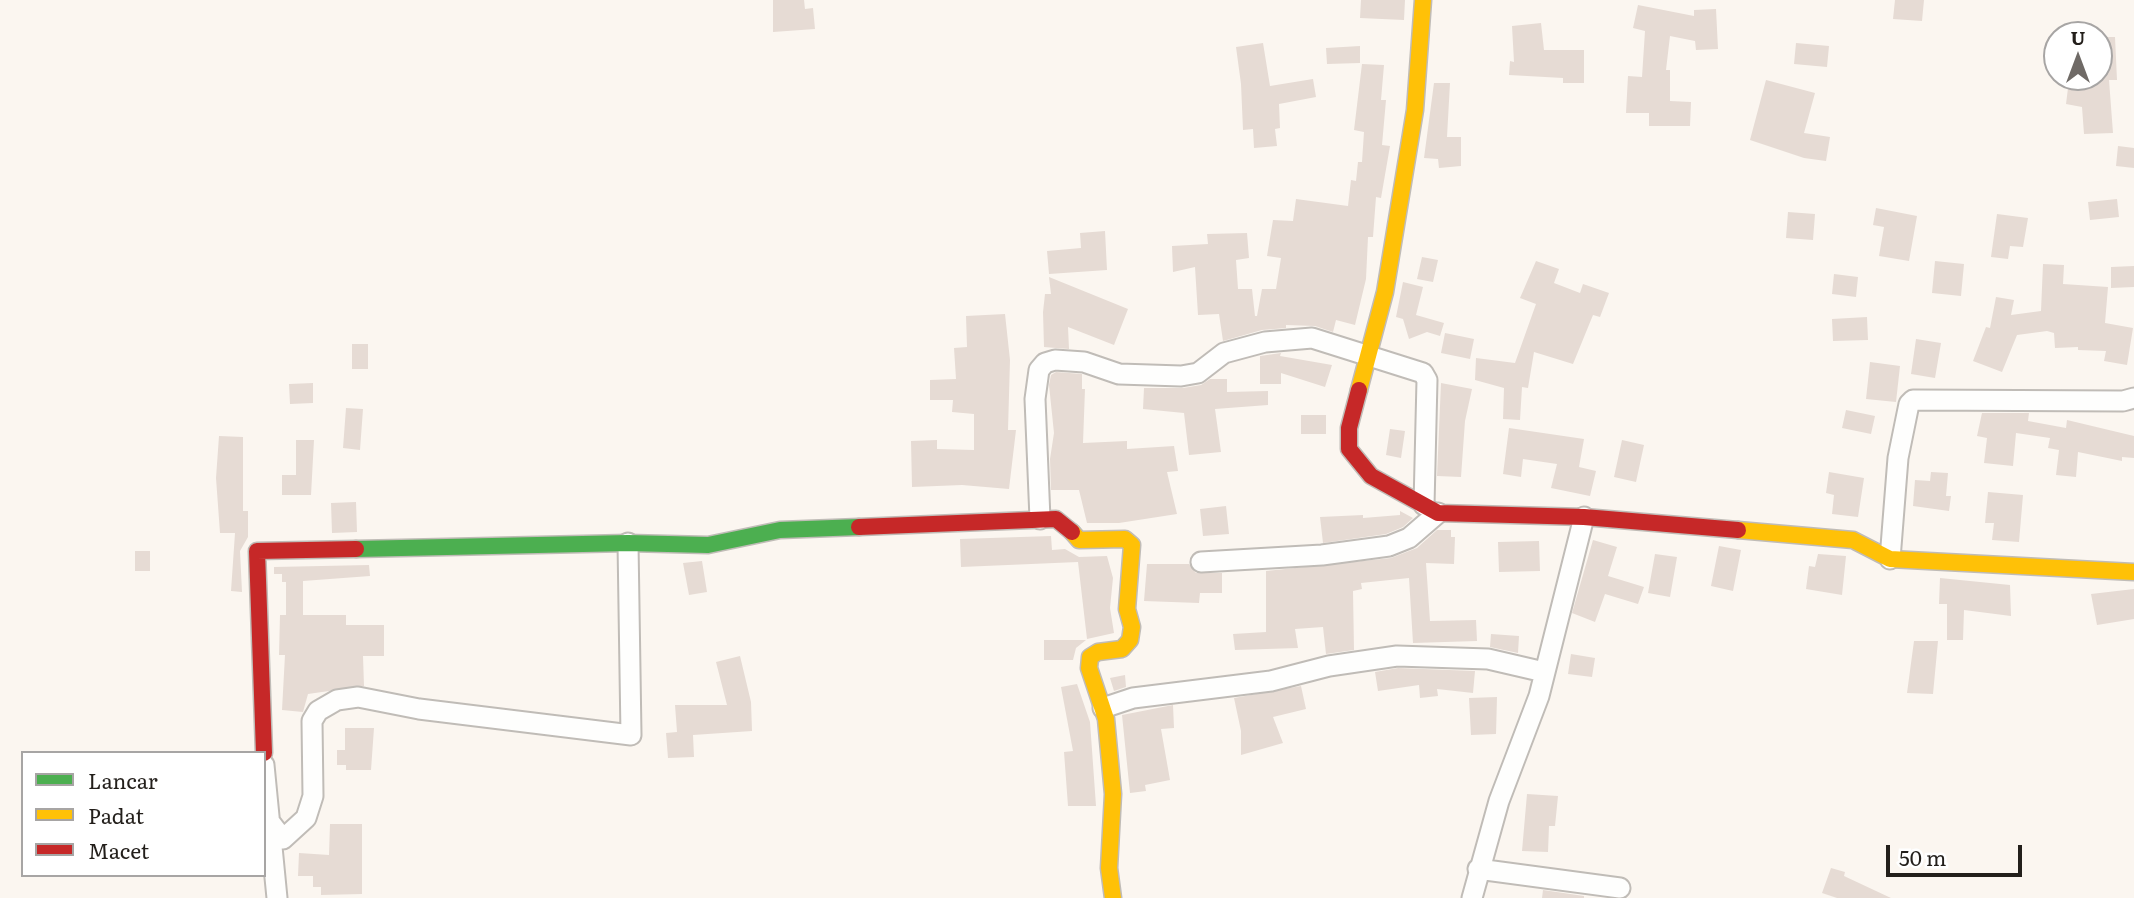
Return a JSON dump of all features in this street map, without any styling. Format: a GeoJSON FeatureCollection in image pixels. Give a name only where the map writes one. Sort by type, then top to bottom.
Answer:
{"type":"FeatureCollection","features":[{"type":"Feature","properties":{"kind":"street"},"geometry":{"type":"LineString","coordinates":[[1423,0],[1415,110],[1385,292],[1349,428],[1349,449],[1371,476],[1431,509],[1584,517],[1853,540],[1890,559],[2134,572]]}},
{"type":"Feature","properties":{"kind":"street"},"geometry":{"type":"LineString","coordinates":[[1040,519],[1035,399],[1039,370],[1045,363],[1055,359],[1084,362],[1119,374],[1181,376],[1199,373],[1224,353],[1265,342],[1312,338],[1423,373],[1427,380],[1431,509],[1409,538],[1389,546],[1322,555],[1201,562]]}},
{"type":"Feature","properties":{"kind":"street"},"geometry":{"type":"LineString","coordinates":[[1890,559],[1898,458],[1909,404],[1913,400],[2123,401],[2134,398]]}},
{"type":"Feature","properties":{"kind":"street"},"geometry":{"type":"LineString","coordinates":[[1472,898],[1499,802],[1539,696],[1584,517]]}},
{"type":"Feature","properties":{"kind":"street"},"geometry":{"type":"LineString","coordinates":[[264,751],[257,551],[628,543],[709,545],[780,530],[1040,519],[1065,523],[1079,540],[1125,540],[1132,545],[1127,609],[1132,627],[1130,640],[1122,649],[1098,652],[1090,657],[1089,668],[1103,708],[1113,794],[1109,868],[1113,898]]}},
{"type":"Feature","properties":{"kind":"street"},"geometry":{"type":"LineString","coordinates":[[270,822],[283,839],[306,818],[313,796],[312,721],[318,711],[337,700],[358,697],[419,709],[631,735],[628,543]]}},
{"type":"Feature","properties":{"kind":"street"},"geometry":{"type":"LineString","coordinates":[[1103,708],[1133,698],[1271,681],[1329,666],[1397,656],[1488,660],[1544,672]]}},
{"type":"Feature","properties":{"kind":"street"},"geometry":{"type":"LineString","coordinates":[[266,784],[277,898]]}},
{"type":"Feature","properties":{"kind":"street"},"geometry":{"type":"LineString","coordinates":[[1478,869],[1619,888]]}},
{"type":"Feature","properties":{"kind":"building"},"geometry":{"type":"Polygon","coordinates":[[[773,0],[804,0],[805,9],[813,8],[815,29],[773,32],[773,0]]]}},
{"type":"Feature","properties":{"kind":"building"},"geometry":{"type":"Polygon","coordinates":[[[1361,0],[1405,0],[1404,20],[1360,18],[1361,0]]]}},
{"type":"Feature","properties":{"kind":"building"},"geometry":{"type":"Polygon","coordinates":[[[1895,0],[1924,0],[1922,21],[1893,19],[1895,0]]]}},
{"type":"Feature","properties":{"kind":"building"},"geometry":{"type":"Polygon","coordinates":[[[1638,5],[1694,16],[1694,10],[1716,9],[1718,49],[1696,50],[1695,41],[1670,36],[1666,70],[1670,70],[1670,101],[1691,102],[1690,126],[1649,126],[1649,113],[1626,113],[1628,76],[1642,77],[1645,31],[1633,28],[1638,5]]]}},
{"type":"Feature","properties":{"kind":"building"},"geometry":{"type":"Polygon","coordinates":[[[1541,23],[1544,50],[1584,50],[1584,83],[1563,83],[1563,78],[1509,75],[1510,61],[1514,62],[1512,26],[1541,23]]]}},
{"type":"Feature","properties":{"kind":"building"},"geometry":{"type":"Polygon","coordinates":[[[2113,37],[2115,37],[2117,80],[2113,80],[2113,37]]]}},
{"type":"Feature","properties":{"kind":"building"},"geometry":{"type":"Polygon","coordinates":[[[1263,43],[1270,86],[1313,79],[1316,97],[1279,104],[1280,128],[1275,129],[1277,146],[1254,148],[1253,129],[1243,130],[1236,47],[1263,43]]]}},
{"type":"Feature","properties":{"kind":"building"},"geometry":{"type":"Polygon","coordinates":[[[1796,43],[1829,46],[1827,67],[1794,64],[1796,43]]]}},
{"type":"Feature","properties":{"kind":"building"},"geometry":{"type":"Polygon","coordinates":[[[1360,46],[1360,63],[1327,64],[1326,48],[1360,46]]]}},
{"type":"Feature","properties":{"kind":"building"},"geometry":{"type":"Polygon","coordinates":[[[1362,64],[1384,65],[1381,100],[1386,100],[1382,145],[1390,146],[1381,198],[1376,197],[1373,237],[1368,237],[1366,279],[1355,325],[1336,320],[1333,332],[1315,326],[1286,325],[1286,328],[1262,330],[1223,341],[1219,314],[1198,315],[1195,267],[1173,272],[1172,246],[1208,244],[1207,234],[1247,233],[1249,258],[1236,260],[1238,289],[1252,289],[1257,316],[1262,289],[1276,289],[1281,258],[1267,256],[1273,220],[1293,221],[1296,199],[1348,206],[1351,180],[1356,181],[1358,162],[1362,162],[1364,132],[1354,130],[1362,64]]]}},
{"type":"Feature","properties":{"kind":"building"},"geometry":{"type":"Polygon","coordinates":[[[1766,80],[1815,93],[1804,133],[1830,137],[1826,161],[1804,158],[1750,140],[1766,80]]]}},
{"type":"Feature","properties":{"kind":"building"},"geometry":{"type":"Polygon","coordinates":[[[1434,83],[1450,83],[1447,137],[1461,137],[1461,166],[1439,168],[1438,159],[1424,158],[1434,83]]]}},
{"type":"Feature","properties":{"kind":"building"},"geometry":{"type":"Polygon","coordinates":[[[2068,91],[2110,91],[2113,133],[2084,134],[2082,107],[2066,104],[2068,91]]]}},
{"type":"Feature","properties":{"kind":"building"},"geometry":{"type":"Polygon","coordinates":[[[2118,146],[2134,148],[2134,168],[2116,166],[2118,146]]]}},
{"type":"Feature","properties":{"kind":"building"},"geometry":{"type":"Polygon","coordinates":[[[2117,199],[2119,217],[2090,220],[2088,202],[2117,199]]]}},
{"type":"Feature","properties":{"kind":"building"},"geometry":{"type":"Polygon","coordinates":[[[1876,208],[1917,216],[1909,261],[1879,256],[1884,227],[1873,225],[1876,208]]]}},
{"type":"Feature","properties":{"kind":"building"},"geometry":{"type":"Polygon","coordinates":[[[1788,212],[1815,214],[1813,240],[1786,238],[1788,212]]]}},
{"type":"Feature","properties":{"kind":"building"},"geometry":{"type":"Polygon","coordinates":[[[1997,214],[2028,218],[2023,247],[2010,246],[2008,259],[1991,257],[1997,214]]]}},
{"type":"Feature","properties":{"kind":"building"},"geometry":{"type":"Polygon","coordinates":[[[1105,231],[1107,270],[1049,274],[1047,251],[1081,248],[1080,233],[1105,231]]]}},
{"type":"Feature","properties":{"kind":"building"},"geometry":{"type":"Polygon","coordinates":[[[1422,257],[1438,260],[1433,282],[1417,279],[1422,257]]]}},
{"type":"Feature","properties":{"kind":"building"},"geometry":{"type":"Polygon","coordinates":[[[1536,261],[1559,269],[1554,283],[1580,293],[1583,284],[1609,293],[1600,317],[1593,315],[1573,364],[1534,352],[1528,388],[1522,387],[1520,420],[1503,419],[1504,388],[1475,380],[1476,358],[1515,363],[1536,304],[1520,298],[1536,261]]]}},
{"type":"Feature","properties":{"kind":"building"},"geometry":{"type":"Polygon","coordinates":[[[1935,261],[1964,264],[1961,296],[1932,293],[1935,261]]]}},
{"type":"Feature","properties":{"kind":"building"},"geometry":{"type":"Polygon","coordinates":[[[2043,264],[2064,265],[2063,284],[2108,287],[2105,323],[2133,328],[2127,365],[2104,361],[2106,351],[2078,350],[2078,347],[2055,348],[2054,333],[2047,331],[2017,335],[2002,372],[1973,361],[1986,327],[1990,328],[1996,297],[2014,300],[2011,315],[2041,311],[2043,264]]]}},
{"type":"Feature","properties":{"kind":"building"},"geometry":{"type":"Polygon","coordinates":[[[2134,266],[2134,287],[2111,288],[2111,267],[2134,266]]]}},
{"type":"Feature","properties":{"kind":"building"},"geometry":{"type":"Polygon","coordinates":[[[1834,274],[1858,277],[1856,297],[1832,294],[1834,274]]]}},
{"type":"Feature","properties":{"kind":"building"},"geometry":{"type":"Polygon","coordinates":[[[1049,277],[1128,309],[1114,345],[1068,327],[1069,349],[1044,347],[1043,312],[1045,294],[1051,294],[1049,277]]]}},
{"type":"Feature","properties":{"kind":"building"},"geometry":{"type":"Polygon","coordinates":[[[1403,282],[1423,287],[1416,315],[1444,323],[1440,336],[1427,332],[1409,339],[1403,319],[1396,317],[1403,282]]]}},
{"type":"Feature","properties":{"kind":"building"},"geometry":{"type":"Polygon","coordinates":[[[1005,314],[1010,360],[1008,430],[1016,430],[1009,489],[962,485],[912,487],[911,441],[937,440],[937,449],[974,450],[974,414],[952,412],[953,400],[930,400],[930,380],[956,379],[954,348],[967,347],[966,316],[1005,314]]]}},
{"type":"Feature","properties":{"kind":"building"},"geometry":{"type":"Polygon","coordinates":[[[1867,317],[1868,340],[1833,341],[1832,319],[1867,317]]]}},
{"type":"Feature","properties":{"kind":"building"},"geometry":{"type":"Polygon","coordinates":[[[1445,333],[1474,339],[1470,359],[1441,353],[1445,333]]]}},
{"type":"Feature","properties":{"kind":"building"},"geometry":{"type":"Polygon","coordinates":[[[1916,339],[1941,343],[1935,378],[1911,374],[1916,339]]]}},
{"type":"Feature","properties":{"kind":"building"},"geometry":{"type":"Polygon","coordinates":[[[352,344],[368,344],[368,369],[352,369],[352,344]]]}},
{"type":"Feature","properties":{"kind":"building"},"geometry":{"type":"Polygon","coordinates":[[[1281,353],[1280,356],[1332,365],[1325,387],[1281,373],[1281,384],[1260,384],[1260,356],[1281,353]]]}},
{"type":"Feature","properties":{"kind":"building"},"geometry":{"type":"Polygon","coordinates":[[[1870,362],[1900,366],[1896,402],[1866,399],[1870,362]]]}},
{"type":"Feature","properties":{"kind":"building"},"geometry":{"type":"Polygon","coordinates":[[[1056,372],[1082,374],[1082,389],[1085,389],[1083,443],[1127,441],[1127,449],[1174,446],[1178,471],[1167,472],[1177,514],[1119,523],[1087,523],[1079,490],[1051,490],[1050,459],[1054,433],[1049,385],[1051,375],[1056,372]]]}},
{"type":"Feature","properties":{"kind":"building"},"geometry":{"type":"Polygon","coordinates":[[[1210,379],[1227,379],[1227,392],[1268,391],[1268,405],[1215,409],[1221,452],[1189,455],[1184,413],[1143,409],[1144,388],[1183,388],[1201,385],[1210,379]]]}},
{"type":"Feature","properties":{"kind":"building"},"geometry":{"type":"Polygon","coordinates":[[[313,383],[313,403],[290,404],[289,384],[313,383]]]}},
{"type":"Feature","properties":{"kind":"building"},"geometry":{"type":"Polygon","coordinates":[[[1441,383],[1472,389],[1465,421],[1461,477],[1437,476],[1441,383]]]}},
{"type":"Feature","properties":{"kind":"building"},"geometry":{"type":"Polygon","coordinates":[[[346,408],[363,409],[360,450],[343,448],[346,408]]]}},
{"type":"Feature","properties":{"kind":"building"},"geometry":{"type":"Polygon","coordinates":[[[1846,410],[1875,416],[1871,434],[1842,428],[1846,410]]]}},
{"type":"Feature","properties":{"kind":"building"},"geometry":{"type":"Polygon","coordinates":[[[1982,413],[2029,413],[2028,421],[2066,428],[2067,420],[2134,436],[2134,458],[2122,457],[2122,461],[2078,452],[2076,477],[2056,475],[2059,450],[2048,448],[2050,438],[2016,433],[2013,466],[1984,463],[1987,438],[1977,436],[1982,413]]]}},
{"type":"Feature","properties":{"kind":"building"},"geometry":{"type":"Polygon","coordinates":[[[1301,415],[1326,415],[1326,434],[1301,434],[1301,415]]]}},
{"type":"Feature","properties":{"kind":"building"},"geometry":{"type":"Polygon","coordinates":[[[1509,428],[1584,439],[1579,467],[1596,471],[1590,496],[1551,488],[1557,464],[1523,459],[1521,477],[1503,474],[1509,428]]]}},
{"type":"Feature","properties":{"kind":"building"},"geometry":{"type":"Polygon","coordinates":[[[1390,429],[1405,431],[1401,458],[1386,455],[1390,429]]]}},
{"type":"Feature","properties":{"kind":"building"},"geometry":{"type":"Polygon","coordinates":[[[219,436],[243,437],[243,511],[248,511],[248,537],[240,551],[242,592],[231,591],[235,533],[220,533],[216,478],[219,436]]]}},
{"type":"Feature","properties":{"kind":"building"},"geometry":{"type":"Polygon","coordinates":[[[296,440],[314,440],[311,495],[282,495],[282,475],[296,475],[296,440]]]}},
{"type":"Feature","properties":{"kind":"building"},"geometry":{"type":"Polygon","coordinates":[[[1622,440],[1644,445],[1636,482],[1614,477],[1622,440]]]}},
{"type":"Feature","properties":{"kind":"building"},"geometry":{"type":"Polygon","coordinates":[[[1829,472],[1864,478],[1858,517],[1832,514],[1834,495],[1826,493],[1829,472]]]}},
{"type":"Feature","properties":{"kind":"building"},"geometry":{"type":"Polygon","coordinates":[[[1931,472],[1948,473],[1946,496],[1951,496],[1949,511],[1913,506],[1915,480],[1930,481],[1931,472]]]}},
{"type":"Feature","properties":{"kind":"building"},"geometry":{"type":"Polygon","coordinates":[[[1988,492],[2023,495],[2019,542],[1992,540],[1994,523],[1985,523],[1988,492]]]}},
{"type":"Feature","properties":{"kind":"building"},"geometry":{"type":"Polygon","coordinates":[[[356,502],[357,532],[332,533],[331,503],[356,502]]]}},
{"type":"Feature","properties":{"kind":"building"},"geometry":{"type":"Polygon","coordinates":[[[1226,506],[1229,534],[1203,536],[1200,509],[1226,506]]]}},
{"type":"Feature","properties":{"kind":"building"},"geometry":{"type":"Polygon","coordinates":[[[1400,511],[1413,518],[1403,527],[1386,534],[1323,543],[1320,517],[1363,515],[1363,518],[1400,515],[1400,511]]]}},
{"type":"Feature","properties":{"kind":"building"},"geometry":{"type":"Polygon","coordinates":[[[1437,530],[1451,530],[1451,537],[1455,537],[1454,564],[1426,563],[1430,621],[1476,620],[1477,641],[1413,643],[1409,578],[1361,583],[1362,589],[1353,591],[1354,650],[1326,654],[1323,627],[1295,629],[1298,648],[1235,650],[1233,634],[1266,632],[1266,571],[1391,558],[1417,548],[1437,530]]]}},
{"type":"Feature","properties":{"kind":"building"},"geometry":{"type":"Polygon","coordinates":[[[1051,536],[1052,550],[1065,549],[1079,557],[1107,556],[1113,578],[1110,608],[1114,633],[1087,639],[1078,562],[961,567],[960,539],[1051,536]]]}},
{"type":"Feature","properties":{"kind":"building"},"geometry":{"type":"Polygon","coordinates":[[[1593,540],[1617,547],[1608,576],[1644,587],[1638,604],[1605,594],[1595,622],[1572,613],[1593,540]]]}},
{"type":"Feature","properties":{"kind":"building"},"geometry":{"type":"Polygon","coordinates":[[[1539,541],[1540,571],[1499,572],[1498,542],[1539,541]]]}},
{"type":"Feature","properties":{"kind":"building"},"geometry":{"type":"Polygon","coordinates":[[[1719,546],[1741,550],[1733,591],[1711,586],[1719,546]]]}},
{"type":"Feature","properties":{"kind":"building"},"geometry":{"type":"Polygon","coordinates":[[[135,551],[150,551],[150,571],[135,571],[135,551]]]}},
{"type":"Feature","properties":{"kind":"building"},"geometry":{"type":"Polygon","coordinates":[[[1655,554],[1677,557],[1670,597],[1648,593],[1655,554]]]}},
{"type":"Feature","properties":{"kind":"building"},"geometry":{"type":"Polygon","coordinates":[[[1818,554],[1846,556],[1842,595],[1806,589],[1809,566],[1815,567],[1818,554]]]}},
{"type":"Feature","properties":{"kind":"building"},"geometry":{"type":"Polygon","coordinates":[[[702,561],[707,592],[689,595],[683,563],[702,561]]]}},
{"type":"Feature","properties":{"kind":"building"},"geometry":{"type":"Polygon","coordinates":[[[1147,564],[1189,564],[1196,573],[1222,573],[1222,593],[1200,593],[1199,603],[1144,601],[1147,564]]]}},
{"type":"Feature","properties":{"kind":"building"},"geometry":{"type":"Polygon","coordinates":[[[369,565],[370,576],[303,581],[303,615],[346,615],[346,625],[384,625],[384,656],[363,656],[364,686],[308,694],[303,712],[282,710],[285,655],[279,655],[280,615],[286,615],[286,582],[282,582],[282,574],[274,574],[274,567],[369,565]]]}},
{"type":"Feature","properties":{"kind":"building"},"geometry":{"type":"Polygon","coordinates":[[[1940,578],[2010,585],[2011,616],[1964,610],[1963,640],[1947,640],[1947,604],[1939,604],[1940,578]]]}},
{"type":"Feature","properties":{"kind":"building"},"geometry":{"type":"Polygon","coordinates":[[[2134,589],[2134,619],[2097,625],[2091,594],[2134,589]]]}},
{"type":"Feature","properties":{"kind":"building"},"geometry":{"type":"Polygon","coordinates":[[[1491,634],[1519,636],[1518,653],[1490,647],[1491,634]]]}},
{"type":"Feature","properties":{"kind":"building"},"geometry":{"type":"Polygon","coordinates":[[[1044,640],[1086,640],[1076,648],[1073,660],[1044,660],[1044,640]]]}},
{"type":"Feature","properties":{"kind":"building"},"geometry":{"type":"Polygon","coordinates":[[[1914,641],[1938,641],[1933,694],[1907,693],[1914,641]]]}},
{"type":"Feature","properties":{"kind":"building"},"geometry":{"type":"Polygon","coordinates":[[[1571,654],[1595,658],[1592,677],[1568,674],[1571,654]]]}},
{"type":"Feature","properties":{"kind":"building"},"geometry":{"type":"Polygon","coordinates":[[[740,656],[751,702],[752,731],[693,735],[694,757],[668,758],[666,733],[677,732],[675,705],[727,705],[716,662],[740,656]]]}},
{"type":"Feature","properties":{"kind":"building"},"geometry":{"type":"Polygon","coordinates":[[[1398,668],[1475,671],[1473,693],[1437,689],[1438,696],[1420,698],[1419,685],[1378,691],[1375,672],[1398,668]]]}},
{"type":"Feature","properties":{"kind":"building"},"geometry":{"type":"Polygon","coordinates":[[[1125,675],[1126,687],[1114,691],[1110,678],[1125,675]]]}},
{"type":"Feature","properties":{"kind":"building"},"geometry":{"type":"Polygon","coordinates":[[[1077,684],[1090,722],[1096,806],[1068,806],[1064,752],[1073,751],[1061,687],[1077,684]]]}},
{"type":"Feature","properties":{"kind":"building"},"geometry":{"type":"Polygon","coordinates":[[[1301,686],[1306,709],[1273,717],[1283,743],[1241,755],[1241,731],[1234,698],[1301,686]]]}},
{"type":"Feature","properties":{"kind":"building"},"geometry":{"type":"Polygon","coordinates":[[[1497,697],[1496,734],[1471,735],[1469,698],[1497,697]]]}},
{"type":"Feature","properties":{"kind":"building"},"geometry":{"type":"Polygon","coordinates":[[[1173,705],[1174,728],[1161,729],[1170,780],[1145,785],[1146,791],[1130,793],[1122,715],[1173,705]]]}},
{"type":"Feature","properties":{"kind":"building"},"geometry":{"type":"Polygon","coordinates":[[[345,728],[374,728],[371,770],[346,770],[346,765],[337,765],[337,750],[345,750],[345,728]]]}},
{"type":"Feature","properties":{"kind":"building"},"geometry":{"type":"Polygon","coordinates":[[[1527,794],[1558,796],[1555,826],[1549,826],[1548,852],[1522,851],[1527,794]]]}},
{"type":"Feature","properties":{"kind":"building"},"geometry":{"type":"Polygon","coordinates":[[[330,824],[362,824],[362,894],[321,895],[321,887],[313,887],[313,876],[298,876],[299,853],[329,855],[330,824]]]}},
{"type":"Feature","properties":{"kind":"building"},"geometry":{"type":"Polygon","coordinates":[[[1831,868],[1845,872],[1844,876],[1891,898],[1837,898],[1822,893],[1831,868]]]}},
{"type":"Feature","properties":{"kind":"building"},"geometry":{"type":"Polygon","coordinates":[[[1543,890],[1584,896],[1584,898],[1542,898],[1543,890]]]}},
{"type":"Feature","properties":{"kind":"traffic: fast"},"geometry":{"type":"LineString","coordinates":[[356,549],[628,543],[708,545],[780,530],[859,527]]}},
{"type":"Feature","properties":{"kind":"traffic: slow"},"geometry":{"type":"LineString","coordinates":[[1359,390],[1385,292],[1415,110],[1423,0]]}},
{"type":"Feature","properties":{"kind":"traffic: slow"},"geometry":{"type":"LineString","coordinates":[[1738,530],[1853,540],[1890,559],[2134,572]]}},
{"type":"Feature","properties":{"kind":"traffic: slow"},"geometry":{"type":"LineString","coordinates":[[1072,532],[1079,540],[1125,539],[1132,545],[1127,609],[1132,627],[1130,640],[1122,649],[1098,652],[1090,657],[1089,668],[1106,719],[1113,794],[1109,868],[1113,898]]}},
{"type":"Feature","properties":{"kind":"traffic: jam"},"geometry":{"type":"LineString","coordinates":[[1359,390],[1349,428],[1349,449],[1371,476],[1438,513],[1584,517],[1738,530]]}},
{"type":"Feature","properties":{"kind":"traffic: jam"},"geometry":{"type":"LineString","coordinates":[[859,527],[1056,519],[1072,532]]}},
{"type":"Feature","properties":{"kind":"traffic: jam"},"geometry":{"type":"LineString","coordinates":[[264,751],[257,551],[356,549]]}}]}
